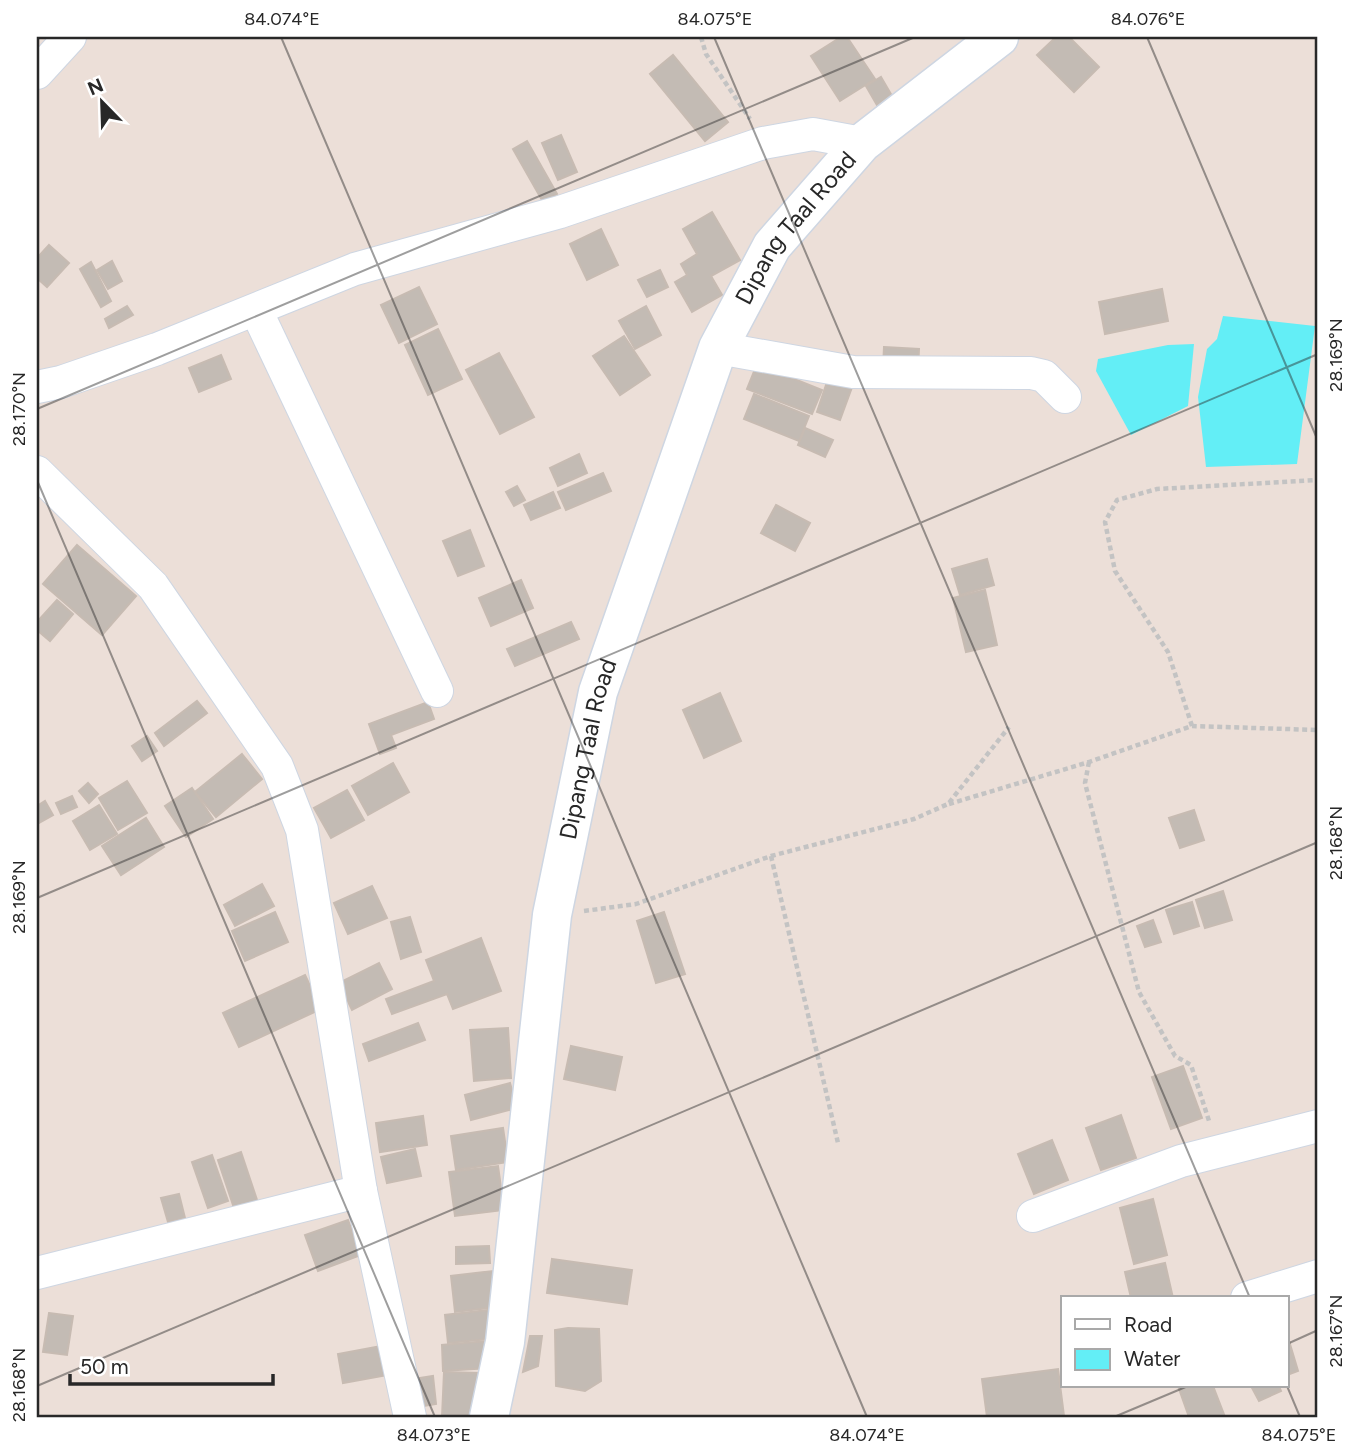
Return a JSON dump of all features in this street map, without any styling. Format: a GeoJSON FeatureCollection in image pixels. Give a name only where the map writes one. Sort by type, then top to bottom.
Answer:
{"type":"FeatureCollection","features":[{"type":"Feature","properties":{"kind":"main road","name":"Dipang Taal Road"},"geometry":{"type":"LineString","coordinates":[[489,1417],[505,1342],[552,915],[598,692],[718,348],[772,246],[862,143],[999,37]]}},
{"type":"Feature","properties":{"kind":"street"},"geometry":{"type":"LineString","coordinates":[[37,73],[69,37]]}},
{"type":"Feature","properties":{"kind":"street"},"geometry":{"type":"LineString","coordinates":[[37,387],[61,382],[157,349],[355,269],[560,212],[763,143],[813,134],[862,143]]}},
{"type":"Feature","properties":{"kind":"street"},"geometry":{"type":"LineString","coordinates":[[256,310],[437,691]]}},
{"type":"Feature","properties":{"kind":"street"},"geometry":{"type":"LineString","coordinates":[[718,348],[853,372],[1031,373],[1044,376],[1065,397]]}},
{"type":"Feature","properties":{"kind":"street"},"geometry":{"type":"LineString","coordinates":[[37,472],[153,586],[277,765],[302,830],[361,1191],[410,1417]]}},
{"type":"Feature","properties":{"kind":"street"},"geometry":{"type":"LineString","coordinates":[[1032,1216],[1181,1161],[1318,1126]]}},
{"type":"Feature","properties":{"kind":"street"},"geometry":{"type":"LineString","coordinates":[[37,1273],[361,1191]]}},
{"type":"Feature","properties":{"kind":"street"},"geometry":{"type":"LineString","coordinates":[[1253,1296],[1318,1276]]}},
{"type":"Feature","properties":{"kind":"path"},"geometry":{"type":"LineString","coordinates":[[701,37],[706,54],[744,108],[763,143]]}},
{"type":"Feature","properties":{"kind":"path"},"geometry":{"type":"LineString","coordinates":[[1192,726],[1168,652],[1115,571],[1105,522],[1117,500],[1157,489],[1318,480]]}},
{"type":"Feature","properties":{"kind":"path"},"geometry":{"type":"LineString","coordinates":[[552,915],[636,904],[771,856],[914,819],[948,804],[1089,762],[1192,726],[1318,730]]}},
{"type":"Feature","properties":{"kind":"path"},"geometry":{"type":"LineString","coordinates":[[948,804],[1009,727]]}},
{"type":"Feature","properties":{"kind":"path"},"geometry":{"type":"LineString","coordinates":[[1089,762],[1084,783],[1139,992],[1175,1056],[1191,1065],[1219,1152]]}},
{"type":"Feature","properties":{"kind":"path"},"geometry":{"type":"LineString","coordinates":[[771,856],[838,1143]]}},
{"type":"Feature","properties":{"kind":"water"},"geometry":{"type":"Polygon","coordinates":[[[1223,316],[1315,326],[1297,464],[1206,467],[1198,397],[1207,349],[1217,339],[1223,316]]]}},
{"type":"Feature","properties":{"kind":"water"},"geometry":{"type":"Polygon","coordinates":[[[1194,344],[1188,406],[1131,435],[1096,371],[1098,359],[1168,345],[1194,344]]]}},
{"type":"Feature","properties":{"kind":"building"},"geometry":{"type":"Polygon","coordinates":[[[841,37],[847,37],[875,79],[840,101],[811,56],[841,37]]]}},
{"type":"Feature","properties":{"kind":"building"},"geometry":{"type":"Polygon","coordinates":[[[1056,37],[1069,37],[1099,67],[1074,92],[1037,55],[1056,37]]]}},
{"type":"Feature","properties":{"kind":"building"},"geometry":{"type":"Polygon","coordinates":[[[673,55],[728,122],[705,141],[650,74],[673,55]]]}},
{"type":"Feature","properties":{"kind":"building"},"geometry":{"type":"Polygon","coordinates":[[[881,77],[892,96],[877,105],[866,86],[881,77]]]}},
{"type":"Feature","properties":{"kind":"building"},"geometry":{"type":"Polygon","coordinates":[[[561,135],[577,172],[558,180],[542,143],[561,135]]]}},
{"type":"Feature","properties":{"kind":"building"},"geometry":{"type":"Polygon","coordinates":[[[527,141],[557,194],[543,202],[513,149],[527,141]]]}},
{"type":"Feature","properties":{"kind":"building"},"geometry":{"type":"Polygon","coordinates":[[[712,212],[740,260],[711,276],[722,295],[692,312],[675,282],[687,275],[681,264],[697,254],[683,229],[712,212]]]}},
{"type":"Feature","properties":{"kind":"building"},"geometry":{"type":"Polygon","coordinates":[[[601,229],[618,265],[587,280],[570,244],[601,229]]]}},
{"type":"Feature","properties":{"kind":"building"},"geometry":{"type":"Polygon","coordinates":[[[49,245],[69,263],[47,287],[37,278],[37,258],[49,245]]]}},
{"type":"Feature","properties":{"kind":"building"},"geometry":{"type":"Polygon","coordinates":[[[112,261],[122,281],[108,289],[97,270],[112,261]]]}},
{"type":"Feature","properties":{"kind":"building"},"geometry":{"type":"Polygon","coordinates":[[[91,262],[111,301],[101,307],[80,269],[91,262]]]}},
{"type":"Feature","properties":{"kind":"building"},"geometry":{"type":"Polygon","coordinates":[[[660,270],[668,287],[647,297],[638,280],[660,270]]]}},
{"type":"Feature","properties":{"kind":"building"},"geometry":{"type":"Polygon","coordinates":[[[419,287],[437,324],[399,343],[381,305],[419,287]]]}},
{"type":"Feature","properties":{"kind":"building"},"geometry":{"type":"Polygon","coordinates":[[[1162,289],[1168,321],[1105,334],[1099,302],[1162,289]]]}},
{"type":"Feature","properties":{"kind":"building"},"geometry":{"type":"Polygon","coordinates":[[[127,306],[133,315],[109,328],[105,319],[127,306]]]}},
{"type":"Feature","properties":{"kind":"building"},"geometry":{"type":"Polygon","coordinates":[[[646,306],[661,335],[635,349],[619,321],[646,306]]]}},
{"type":"Feature","properties":{"kind":"building"},"geometry":{"type":"Polygon","coordinates":[[[438,329],[462,379],[428,395],[405,345],[438,329]]]}},
{"type":"Feature","properties":{"kind":"building"},"geometry":{"type":"Polygon","coordinates":[[[624,336],[650,375],[620,395],[593,356],[624,336]]]}},
{"type":"Feature","properties":{"kind":"building"},"geometry":{"type":"Polygon","coordinates":[[[884,347],[919,349],[918,370],[883,368],[884,347]]]}},
{"type":"Feature","properties":{"kind":"building"},"geometry":{"type":"Polygon","coordinates":[[[499,353],[534,417],[500,434],[466,370],[499,353]]]}},
{"type":"Feature","properties":{"kind":"building"},"geometry":{"type":"Polygon","coordinates":[[[221,355],[231,379],[199,392],[189,368],[221,355]]]}},
{"type":"Feature","properties":{"kind":"building"},"geometry":{"type":"Polygon","coordinates":[[[757,364],[822,390],[812,414],[747,389],[757,364]]]}},
{"type":"Feature","properties":{"kind":"building"},"geometry":{"type":"Polygon","coordinates":[[[831,370],[855,379],[840,420],[817,412],[831,370]]]}},
{"type":"Feature","properties":{"kind":"building"},"geometry":{"type":"Polygon","coordinates":[[[754,394],[809,416],[799,441],[744,419],[754,394]]]}},
{"type":"Feature","properties":{"kind":"building"},"geometry":{"type":"Polygon","coordinates":[[[805,428],[833,440],[825,457],[798,445],[805,428]]]}},
{"type":"Feature","properties":{"kind":"building"},"geometry":{"type":"Polygon","coordinates":[[[579,454],[587,473],[558,486],[550,468],[579,454]]]}},
{"type":"Feature","properties":{"kind":"building"},"geometry":{"type":"Polygon","coordinates":[[[603,473],[611,491],[566,510],[558,492],[603,473]]]}},
{"type":"Feature","properties":{"kind":"building"},"geometry":{"type":"Polygon","coordinates":[[[517,486],[525,500],[514,506],[506,492],[517,486]]]}},
{"type":"Feature","properties":{"kind":"building"},"geometry":{"type":"Polygon","coordinates":[[[553,492],[560,508],[531,520],[524,505],[553,492]]]}},
{"type":"Feature","properties":{"kind":"building"},"geometry":{"type":"Polygon","coordinates":[[[776,505],[810,523],[795,551],[761,533],[776,505]]]}},
{"type":"Feature","properties":{"kind":"building"},"geometry":{"type":"Polygon","coordinates":[[[470,530],[484,566],[458,576],[443,541],[470,530]]]}},
{"type":"Feature","properties":{"kind":"building"},"geometry":{"type":"Polygon","coordinates":[[[77,545],[136,596],[102,635],[43,584],[77,545]]]}},
{"type":"Feature","properties":{"kind":"building"},"geometry":{"type":"Polygon","coordinates":[[[987,559],[994,585],[960,595],[952,569],[987,559]]]}},
{"type":"Feature","properties":{"kind":"building"},"geometry":{"type":"Polygon","coordinates":[[[521,580],[533,608],[491,626],[479,598],[521,580]]]}},
{"type":"Feature","properties":{"kind":"building"},"geometry":{"type":"Polygon","coordinates":[[[985,590],[997,645],[966,652],[953,598],[985,590]]]}},
{"type":"Feature","properties":{"kind":"building"},"geometry":{"type":"Polygon","coordinates":[[[57,600],[73,614],[50,641],[37,630],[37,622],[57,600]]]}},
{"type":"Feature","properties":{"kind":"building"},"geometry":{"type":"Polygon","coordinates":[[[571,622],[579,639],[515,666],[507,649],[571,622]]]}},
{"type":"Feature","properties":{"kind":"building"},"geometry":{"type":"Polygon","coordinates":[[[720,693],[741,741],[704,758],[683,710],[720,693]]]}},
{"type":"Feature","properties":{"kind":"building"},"geometry":{"type":"Polygon","coordinates":[[[197,701],[207,713],[164,746],[155,733],[197,701]]]}},
{"type":"Feature","properties":{"kind":"building"},"geometry":{"type":"Polygon","coordinates":[[[428,702],[434,719],[391,735],[396,748],[380,754],[369,724],[428,702]]]}},
{"type":"Feature","properties":{"kind":"building"},"geometry":{"type":"Polygon","coordinates":[[[147,736],[157,751],[142,761],[132,746],[147,736]]]}},
{"type":"Feature","properties":{"kind":"building"},"geometry":{"type":"Polygon","coordinates":[[[242,754],[262,779],[216,817],[195,792],[242,754]]]}},
{"type":"Feature","properties":{"kind":"building"},"geometry":{"type":"Polygon","coordinates":[[[393,763],[409,792],[368,815],[352,786],[393,763]]]}},
{"type":"Feature","properties":{"kind":"building"},"geometry":{"type":"Polygon","coordinates":[[[127,781],[147,813],[118,830],[99,798],[127,781]]]}},
{"type":"Feature","properties":{"kind":"building"},"geometry":{"type":"Polygon","coordinates":[[[88,783],[98,794],[89,803],[79,791],[88,783]]]}},
{"type":"Feature","properties":{"kind":"building"},"geometry":{"type":"Polygon","coordinates":[[[192,788],[213,819],[186,837],[165,806],[192,788]]]}},
{"type":"Feature","properties":{"kind":"building"},"geometry":{"type":"Polygon","coordinates":[[[347,790],[364,820],[331,838],[314,808],[347,790]]]}},
{"type":"Feature","properties":{"kind":"building"},"geometry":{"type":"Polygon","coordinates":[[[72,796],[77,807],[61,814],[56,803],[72,796]]]}},
{"type":"Feature","properties":{"kind":"building"},"geometry":{"type":"Polygon","coordinates":[[[45,801],[53,815],[37,824],[37,806],[45,801]]]}},
{"type":"Feature","properties":{"kind":"building"},"geometry":{"type":"Polygon","coordinates":[[[99,805],[117,834],[90,850],[73,821],[99,805]]]}},
{"type":"Feature","properties":{"kind":"building"},"geometry":{"type":"Polygon","coordinates":[[[1194,810],[1204,840],[1180,848],[1169,818],[1194,810]]]}},
{"type":"Feature","properties":{"kind":"building"},"geometry":{"type":"Polygon","coordinates":[[[146,818],[164,847],[121,875],[102,846],[146,818]]]}},
{"type":"Feature","properties":{"kind":"building"},"geometry":{"type":"Polygon","coordinates":[[[262,884],[274,906],[235,926],[224,905],[262,884]]]}},
{"type":"Feature","properties":{"kind":"building"},"geometry":{"type":"Polygon","coordinates":[[[372,886],[387,918],[348,934],[334,903],[372,886]]]}},
{"type":"Feature","properties":{"kind":"building"},"geometry":{"type":"Polygon","coordinates":[[[1223,891],[1232,920],[1205,928],[1196,900],[1223,891]]]}},
{"type":"Feature","properties":{"kind":"building"},"geometry":{"type":"Polygon","coordinates":[[[1192,902],[1199,926],[1174,934],[1166,910],[1192,902]]]}},
{"type":"Feature","properties":{"kind":"building"},"geometry":{"type":"Polygon","coordinates":[[[275,912],[288,942],[245,961],[232,931],[275,912]]]}},
{"type":"Feature","properties":{"kind":"building"},"geometry":{"type":"Polygon","coordinates":[[[664,912],[685,974],[656,983],[637,921],[664,912]]]}},
{"type":"Feature","properties":{"kind":"building"},"geometry":{"type":"Polygon","coordinates":[[[410,917],[421,952],[401,959],[391,922],[410,917]]]}},
{"type":"Feature","properties":{"kind":"building"},"geometry":{"type":"Polygon","coordinates":[[[1153,920],[1161,942],[1145,947],[1137,926],[1153,920]]]}},
{"type":"Feature","properties":{"kind":"building"},"geometry":{"type":"Polygon","coordinates":[[[481,938],[501,991],[453,1009],[447,994],[392,1014],[386,999],[434,981],[426,960],[481,938]]]}},
{"type":"Feature","properties":{"kind":"building"},"geometry":{"type":"Polygon","coordinates":[[[379,963],[392,989],[352,1010],[339,983],[379,963]]]}},
{"type":"Feature","properties":{"kind":"building"},"geometry":{"type":"Polygon","coordinates":[[[305,975],[321,1009],[239,1047],[223,1013],[305,975]]]}},
{"type":"Feature","properties":{"kind":"building"},"geometry":{"type":"Polygon","coordinates":[[[418,1023],[425,1040],[369,1061],[363,1044],[418,1023]]]}},
{"type":"Feature","properties":{"kind":"building"},"geometry":{"type":"Polygon","coordinates":[[[508,1028],[511,1078],[474,1081],[470,1030],[508,1028]]]}},
{"type":"Feature","properties":{"kind":"building"},"geometry":{"type":"Polygon","coordinates":[[[571,1046],[622,1057],[615,1090],[564,1079],[571,1046]]]}},
{"type":"Feature","properties":{"kind":"building"},"geometry":{"type":"Polygon","coordinates":[[[1183,1066],[1202,1118],[1171,1129],[1152,1077],[1183,1066]]]}},
{"type":"Feature","properties":{"kind":"building"},"geometry":{"type":"Polygon","coordinates":[[[510,1083],[517,1108],[471,1120],[465,1095],[510,1083]]]}},
{"type":"Feature","properties":{"kind":"building"},"geometry":{"type":"Polygon","coordinates":[[[1121,1115],[1136,1158],[1101,1170],[1086,1128],[1121,1115]]]}},
{"type":"Feature","properties":{"kind":"building"},"geometry":{"type":"Polygon","coordinates":[[[423,1116],[427,1145],[380,1152],[376,1123],[423,1116]]]}},
{"type":"Feature","properties":{"kind":"building"},"geometry":{"type":"Polygon","coordinates":[[[503,1128],[508,1162],[456,1170],[451,1136],[503,1128]]]}},
{"type":"Feature","properties":{"kind":"building"},"geometry":{"type":"Polygon","coordinates":[[[1052,1140],[1068,1180],[1034,1194],[1018,1154],[1052,1140]]]}},
{"type":"Feature","properties":{"kind":"building"},"geometry":{"type":"Polygon","coordinates":[[[415,1149],[421,1176],[387,1183],[381,1157],[415,1149]]]}},
{"type":"Feature","properties":{"kind":"building"},"geometry":{"type":"Polygon","coordinates":[[[241,1152],[260,1209],[237,1217],[218,1160],[241,1152]]]}},
{"type":"Feature","properties":{"kind":"building"},"geometry":{"type":"Polygon","coordinates":[[[212,1155],[228,1201],[208,1208],[192,1162],[212,1155]]]}},
{"type":"Feature","properties":{"kind":"building"},"geometry":{"type":"Polygon","coordinates":[[[498,1166],[504,1210],[455,1216],[449,1172],[498,1166]]]}},
{"type":"Feature","properties":{"kind":"building"},"geometry":{"type":"Polygon","coordinates":[[[179,1194],[185,1218],[168,1222],[161,1198],[179,1194]]]}},
{"type":"Feature","properties":{"kind":"building"},"geometry":{"type":"Polygon","coordinates":[[[1153,1199],[1167,1255],[1134,1264],[1120,1208],[1153,1199]]]}},
{"type":"Feature","properties":{"kind":"building"},"geometry":{"type":"Polygon","coordinates":[[[348,1220],[361,1255],[318,1271],[305,1235],[348,1220]]]}},
{"type":"Feature","properties":{"kind":"building"},"geometry":{"type":"Polygon","coordinates":[[[489,1246],[490,1263],[456,1264],[456,1247],[489,1246]]]}},
{"type":"Feature","properties":{"kind":"building"},"geometry":{"type":"Polygon","coordinates":[[[552,1259],[632,1270],[627,1304],[547,1293],[552,1259]]]}},
{"type":"Feature","properties":{"kind":"building"},"geometry":{"type":"Polygon","coordinates":[[[1165,1263],[1173,1296],[1131,1296],[1125,1272],[1165,1263]]]}},
{"type":"Feature","properties":{"kind":"building"},"geometry":{"type":"Polygon","coordinates":[[[493,1271],[497,1307],[455,1312],[451,1276],[493,1271]]]}},
{"type":"Feature","properties":{"kind":"building"},"geometry":{"type":"Polygon","coordinates":[[[496,1309],[499,1338],[448,1343],[445,1315],[496,1309]]]}},
{"type":"Feature","properties":{"kind":"building"},"geometry":{"type":"Polygon","coordinates":[[[49,1313],[73,1316],[67,1355],[43,1352],[49,1313]]]}},
{"type":"Feature","properties":{"kind":"building"},"geometry":{"type":"Polygon","coordinates":[[[599,1329],[601,1381],[585,1391],[556,1386],[555,1330],[599,1329]]]}},
{"type":"Feature","properties":{"kind":"building"},"geometry":{"type":"Polygon","coordinates":[[[530,1336],[542,1336],[538,1366],[523,1372],[530,1336]]]}},
{"type":"Feature","properties":{"kind":"building"},"geometry":{"type":"Polygon","coordinates":[[[1288,1337],[1298,1371],[1288,1375],[1288,1337]]]}},
{"type":"Feature","properties":{"kind":"building"},"geometry":{"type":"Polygon","coordinates":[[[487,1341],[489,1368],[443,1371],[442,1345],[487,1341]]]}},
{"type":"Feature","properties":{"kind":"building"},"geometry":{"type":"Polygon","coordinates":[[[387,1345],[393,1374],[343,1383],[338,1354],[387,1345]]]}},
{"type":"Feature","properties":{"kind":"building"},"geometry":{"type":"Polygon","coordinates":[[[1058,1369],[1064,1416],[987,1417],[982,1379],[1058,1369]]]}},
{"type":"Feature","properties":{"kind":"building"},"geometry":{"type":"Polygon","coordinates":[[[444,1372],[480,1373],[474,1417],[442,1417],[444,1372]]]}},
{"type":"Feature","properties":{"kind":"building"},"geometry":{"type":"Polygon","coordinates":[[[433,1376],[436,1404],[417,1407],[413,1379],[433,1376]]]}},
{"type":"Feature","properties":{"kind":"building"},"geometry":{"type":"Polygon","coordinates":[[[1179,1388],[1214,1388],[1225,1417],[1189,1417],[1179,1388]]]}},
{"type":"Feature","properties":{"kind":"building"},"geometry":{"type":"Polygon","coordinates":[[[1252,1388],[1280,1388],[1281,1391],[1259,1401],[1252,1388]]]}}]}
